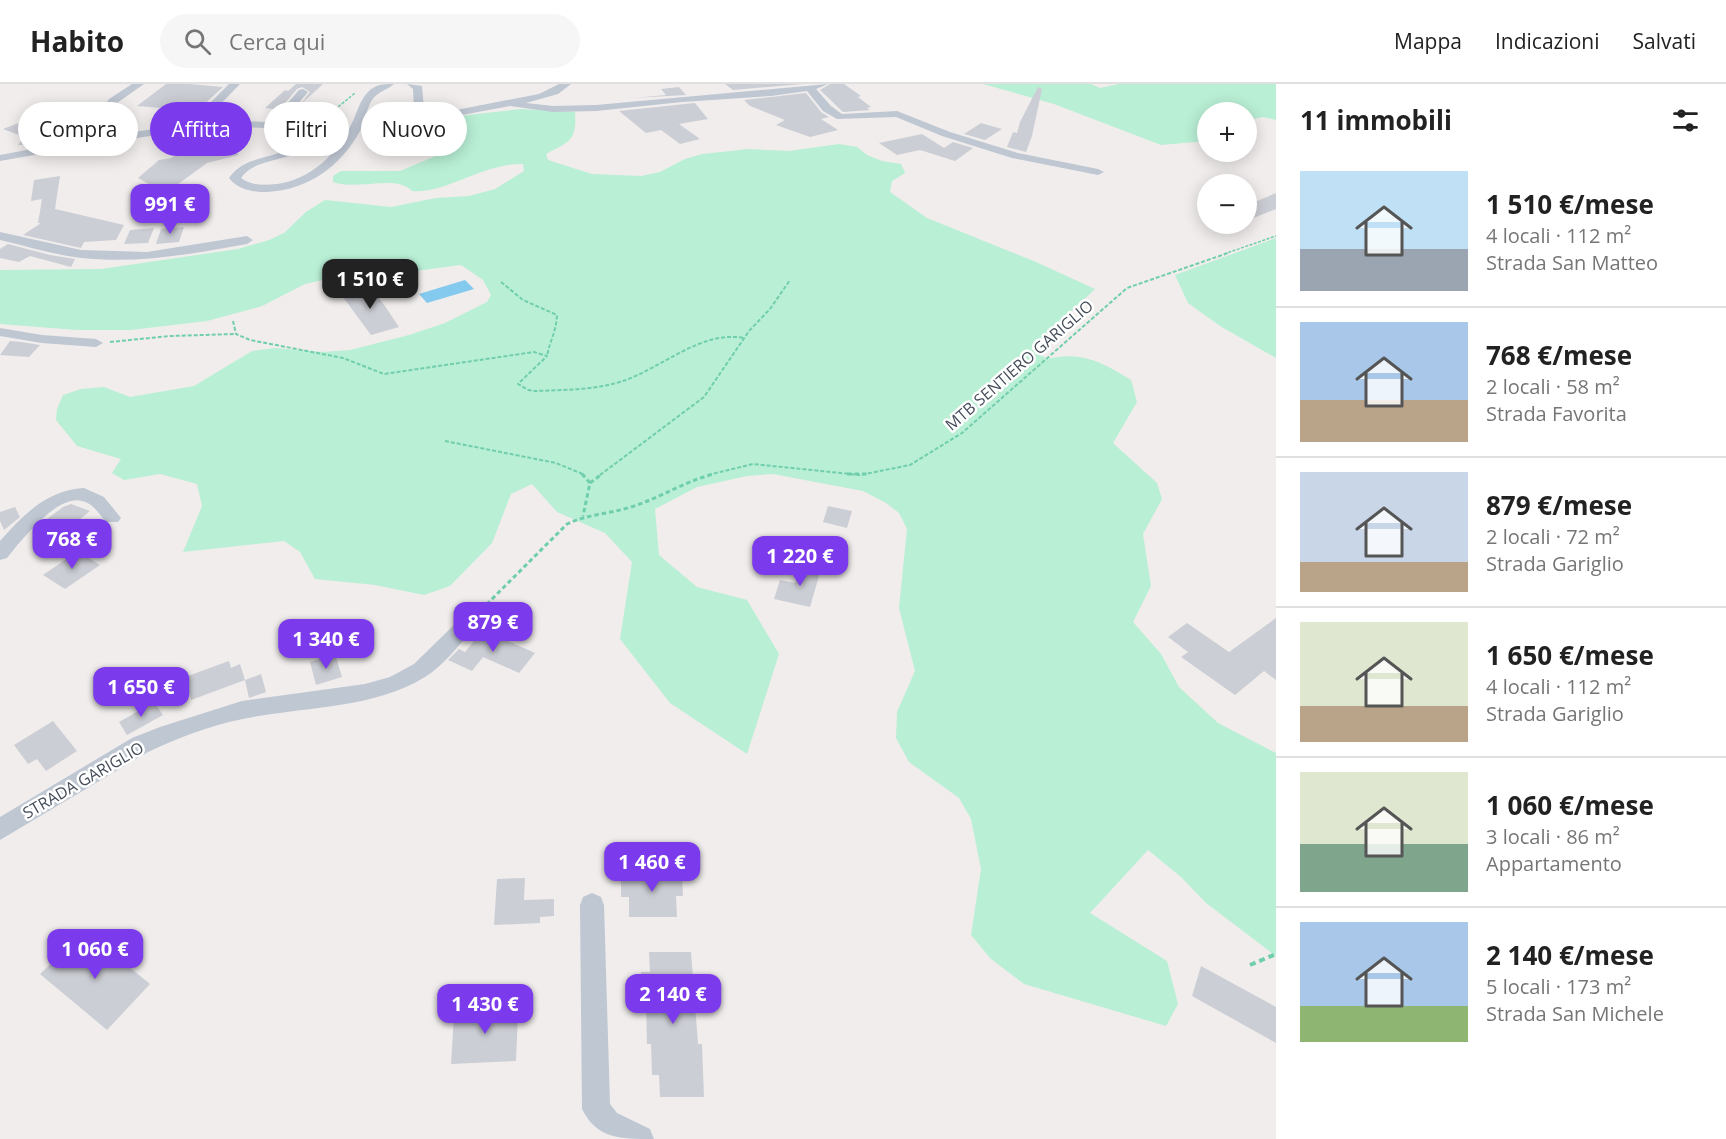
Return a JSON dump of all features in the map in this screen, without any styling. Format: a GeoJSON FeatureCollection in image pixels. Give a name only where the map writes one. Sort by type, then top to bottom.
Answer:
{"type":"FeatureCollection","features":[{"type":"Feature","properties":{"kind":"street"},"geometry":{"type":"LineString","coordinates":[[112,102],[139,84]]}},
{"type":"Feature","properties":{"kind":"street"},"geometry":{"type":"LineString","coordinates":[[217,102],[235,84]]}},
{"type":"Feature","properties":{"kind":"street"},"geometry":{"type":"LineString","coordinates":[[349,140],[368,96],[389,84]]}},
{"type":"Feature","properties":{"kind":"street"},"geometry":{"type":"LineString","coordinates":[[412,84],[418,88],[417,108],[430,115],[446,115],[549,95],[566,84]]}},
{"type":"Feature","properties":{"kind":"street"},"geometry":{"type":"LineString","coordinates":[[510,103],[536,109],[565,110],[732,95],[823,84]]}},
{"type":"Feature","properties":{"kind":"street"},"geometry":{"type":"LineString","coordinates":[[810,87],[833,114],[841,117],[897,114],[946,134],[1016,156],[1098,172]]}},
{"type":"Feature","properties":{"kind":"street"},"geometry":{"type":"LineString","coordinates":[[294,102],[303,92]]}},
{"type":"Feature","properties":{"kind":"street"},"geometry":{"type":"LineString","coordinates":[[732,95],[745,106]]}},
{"type":"Feature","properties":{"kind":"street"},"geometry":{"type":"LineString","coordinates":[[0,158],[18,155]]}},
{"type":"Feature","properties":{"kind":"street"},"geometry":{"type":"LineString","coordinates":[[282,156],[248,166],[236,173],[235,178],[239,183],[258,188],[291,185],[309,179],[324,168],[335,156]]}},
{"type":"Feature","properties":{"kind":"street"},"geometry":{"type":"LineString","coordinates":[[1,238],[45,244],[81,254],[147,256],[248,240]]}},
{"type":"Feature","properties":{"kind":"street"},"geometry":{"type":"LineString","coordinates":[[0,332],[42,339],[96,343]]}},
{"type":"Feature","properties":{"kind":"street"},"geometry":{"type":"LineString","coordinates":[[0,553],[40,511],[67,496],[88,494],[96,497],[104,504],[112,518]]}},
{"type":"Feature","properties":{"kind":"street","name":"STRADA GARIGLIO"},"geometry":{"type":"LineString","coordinates":[[0,829],[140,746],[168,733],[242,710],[365,692],[394,684],[421,670],[464,627]]}},
{"type":"Feature","properties":{"kind":"street"},"geometry":{"type":"LineString","coordinates":[[592,905],[596,1108],[607,1123],[640,1139]]}},
{"type":"Feature","properties":{"kind":"path"},"geometry":{"type":"LineString","coordinates":[[342,102],[362,89]]}},
{"type":"Feature","properties":{"kind":"path","name":"MTB SENTIERO GARIGLIO"},"geometry":{"type":"LineString","coordinates":[[464,627],[567,524],[583,516],[631,507],[693,479],[753,464],[860,475],[910,465],[962,433],[1127,288],[1276,236]]}},
{"type":"Feature","properties":{"kind":"path"},"geometry":{"type":"LineString","coordinates":[[583,516],[590,483],[704,398],[744,338],[770,309],[790,280]]}},
{"type":"Feature","properties":{"kind":"path"},"geometry":{"type":"LineString","coordinates":[[501,282],[523,300],[557,315],[556,333],[549,345],[547,356],[518,384],[531,392],[621,382],[670,358],[719,338],[736,334],[744,338]]}},
{"type":"Feature","properties":{"kind":"path"},"geometry":{"type":"LineString","coordinates":[[233,321],[236,334]]}},
{"type":"Feature","properties":{"kind":"path"},"geometry":{"type":"LineString","coordinates":[[96,343],[170,336],[236,334],[250,340],[343,358],[384,374],[524,353],[534,352],[547,356]]}},
{"type":"Feature","properties":{"kind":"path"},"geometry":{"type":"LineString","coordinates":[[445,441],[556,463],[585,475],[590,483]]}},
{"type":"Feature","properties":{"kind":"path"},"geometry":{"type":"LineString","coordinates":[[1250,965],[1276,954]]}},
{"type":"Feature","properties":{"kind":"green space"},"geometry":{"type":"Polygon","coordinates":[[[983,84],[1091,84],[1100,88],[1119,84],[1276,84],[1276,120],[1257,118],[1257,102],[1197,102],[1197,142],[1161,145],[1054,104],[983,84]]]}},
{"type":"Feature","properties":{"kind":"green space"},"geometry":{"type":"Polygon","coordinates":[[[521,109],[575,112],[573,135],[566,143],[546,154],[548,160],[592,174],[641,176],[660,172],[685,159],[702,154],[749,149],[789,151],[839,144],[857,147],[867,155],[882,161],[901,164],[905,173],[892,181],[890,192],[927,218],[1036,262],[1095,289],[1031,349],[1047,359],[1071,356],[1091,360],[1131,380],[1137,402],[1113,443],[1157,483],[1162,499],[1143,534],[1151,586],[1133,622],[1161,654],[1179,687],[1218,723],[1276,753],[1276,956],[1206,903],[1181,877],[1148,850],[1090,913],[1167,961],[1178,1004],[1166,1026],[1024,984],[991,959],[971,935],[981,869],[971,819],[959,798],[909,762],[896,738],[897,712],[915,671],[899,608],[907,529],[899,513],[863,491],[773,474],[747,476],[697,487],[655,509],[659,555],[697,587],[747,600],[779,654],[747,754],[670,703],[620,639],[632,562],[605,533],[557,512],[532,484],[511,494],[492,543],[450,586],[424,595],[375,585],[315,579],[300,552],[284,541],[183,552],[202,506],[197,484],[160,474],[124,480],[112,473],[121,459],[77,446],[56,420],[57,409],[63,395],[81,389],[104,387],[130,397],[194,386],[252,351],[275,348],[322,352],[350,350],[445,323],[487,302],[491,295],[483,280],[461,265],[408,272],[382,268],[305,284],[262,306],[207,321],[131,330],[77,330],[0,324],[0,270],[101,269],[238,249],[284,233],[306,212],[325,200],[391,207],[436,198],[469,196],[495,189],[524,171],[523,164],[508,165],[425,191],[412,191],[405,186],[386,183],[354,185],[333,182],[333,176],[341,171],[400,171],[436,156],[467,156],[467,115],[521,109]]]}},
{"type":"Feature","properties":{"kind":"green space"},"geometry":{"type":"Polygon","coordinates":[[[1276,238],[1276,358],[1220,326],[1188,303],[1175,275],[1276,238]]]}},
{"type":"Feature","properties":{"kind":"water"},"geometry":{"type":"Polygon","coordinates":[[[465,280],[474,289],[427,303],[419,294],[465,280]]]}},
{"type":"Feature","properties":{"kind":"building"},"geometry":{"type":"Polygon","coordinates":[[[166,84],[223,87],[207,102],[150,102],[150,107],[138,105],[166,84]]]}},
{"type":"Feature","properties":{"kind":"building"},"geometry":{"type":"Polygon","coordinates":[[[296,84],[323,84],[303,102],[310,92],[302,87],[297,89],[286,102],[272,102],[285,90],[288,91],[296,84]]]}},
{"type":"Feature","properties":{"kind":"building"},"geometry":{"type":"Polygon","coordinates":[[[725,84],[803,84],[733,90],[725,84]]]}},
{"type":"Feature","properties":{"kind":"building"},"geometry":{"type":"Polygon","coordinates":[[[830,84],[844,84],[861,96],[858,97],[871,107],[867,108],[870,110],[843,112],[820,90],[830,84]]]}},
{"type":"Feature","properties":{"kind":"building"},"geometry":{"type":"Polygon","coordinates":[[[679,87],[686,95],[633,98],[666,95],[661,89],[679,87]]]}},
{"type":"Feature","properties":{"kind":"building"},"geometry":{"type":"Polygon","coordinates":[[[1038,87],[1042,89],[1032,136],[1026,152],[1007,147],[1013,132],[1017,133],[1020,122],[1038,87]]]}},
{"type":"Feature","properties":{"kind":"building"},"geometry":{"type":"Polygon","coordinates":[[[806,93],[821,112],[829,117],[821,119],[838,130],[810,137],[776,125],[785,120],[750,106],[744,100],[806,93]]]}},
{"type":"Feature","properties":{"kind":"building"},"geometry":{"type":"Polygon","coordinates":[[[695,103],[708,119],[679,124],[700,139],[680,144],[661,130],[646,133],[619,111],[695,103]]]}},
{"type":"Feature","properties":{"kind":"building"},"geometry":{"type":"Polygon","coordinates":[[[18,123],[18,135],[3,129],[18,123]]]}},
{"type":"Feature","properties":{"kind":"building"},"geometry":{"type":"Polygon","coordinates":[[[981,123],[1002,129],[985,140],[964,134],[981,123]]]}},
{"type":"Feature","properties":{"kind":"building"},"geometry":{"type":"Polygon","coordinates":[[[922,134],[944,148],[953,142],[973,148],[955,161],[920,150],[897,155],[879,143],[922,134]]]}},
{"type":"Feature","properties":{"kind":"building"},"geometry":{"type":"Polygon","coordinates":[[[174,156],[235,156],[207,163],[170,190],[163,192],[159,187],[156,188],[138,178],[159,160],[174,156]]]}},
{"type":"Feature","properties":{"kind":"building"},"geometry":{"type":"Polygon","coordinates":[[[60,176],[55,209],[124,225],[116,240],[84,242],[81,248],[23,235],[41,223],[38,223],[42,199],[31,201],[34,180],[60,176]]]}},
{"type":"Feature","properties":{"kind":"building"},"geometry":{"type":"Polygon","coordinates":[[[1276,193],[1276,209],[1257,217],[1257,201],[1276,193]]]}},
{"type":"Feature","properties":{"kind":"building"},"geometry":{"type":"Polygon","coordinates":[[[184,227],[179,242],[156,244],[161,229],[184,227]]]}},
{"type":"Feature","properties":{"kind":"building"},"geometry":{"type":"Polygon","coordinates":[[[154,228],[148,243],[124,244],[130,230],[154,228]]]}},
{"type":"Feature","properties":{"kind":"building"},"geometry":{"type":"Polygon","coordinates":[[[8,244],[75,259],[71,267],[30,256],[19,262],[0,258],[0,249],[8,244]]]}},
{"type":"Feature","properties":{"kind":"building"},"geometry":{"type":"Polygon","coordinates":[[[368,285],[399,327],[371,335],[340,293],[368,285]]]}},
{"type":"Feature","properties":{"kind":"building"},"geometry":{"type":"Polygon","coordinates":[[[10,341],[40,345],[29,357],[0,355],[10,341]]]}},
{"type":"Feature","properties":{"kind":"building"},"geometry":{"type":"Polygon","coordinates":[[[71,504],[90,511],[62,534],[39,525],[63,507],[71,504]]]}},
{"type":"Feature","properties":{"kind":"building"},"geometry":{"type":"Polygon","coordinates":[[[828,506],[852,511],[847,528],[823,522],[828,506]]]}},
{"type":"Feature","properties":{"kind":"building"},"geometry":{"type":"Polygon","coordinates":[[[15,507],[20,517],[4,530],[0,521],[0,512],[15,507]]]}},
{"type":"Feature","properties":{"kind":"building"},"geometry":{"type":"Polygon","coordinates":[[[78,551],[100,565],[65,589],[43,575],[78,551]]]}},
{"type":"Feature","properties":{"kind":"building"},"geometry":{"type":"Polygon","coordinates":[[[801,564],[821,569],[810,607],[774,599],[780,580],[795,583],[801,564]]]}},
{"type":"Feature","properties":{"kind":"building"},"geometry":{"type":"Polygon","coordinates":[[[1276,618],[1276,680],[1264,671],[1235,695],[1181,657],[1188,652],[1168,637],[1187,623],[1229,652],[1276,618]]]}},
{"type":"Feature","properties":{"kind":"building"},"geometry":{"type":"Polygon","coordinates":[[[483,630],[535,653],[519,673],[483,657],[472,671],[448,660],[459,649],[465,652],[483,630]]]}},
{"type":"Feature","properties":{"kind":"building"},"geometry":{"type":"Polygon","coordinates":[[[335,654],[342,677],[316,685],[310,662],[335,654]]]}},
{"type":"Feature","properties":{"kind":"building"},"geometry":{"type":"Polygon","coordinates":[[[229,661],[231,668],[240,664],[245,680],[191,700],[185,677],[229,661]]]}},
{"type":"Feature","properties":{"kind":"building"},"geometry":{"type":"Polygon","coordinates":[[[261,674],[266,692],[249,698],[245,680],[261,674]]]}},
{"type":"Feature","properties":{"kind":"building"},"geometry":{"type":"Polygon","coordinates":[[[154,702],[163,715],[127,735],[119,722],[154,702]]]}},
{"type":"Feature","properties":{"kind":"building"},"geometry":{"type":"Polygon","coordinates":[[[53,721],[77,751],[46,771],[37,759],[28,764],[14,745],[53,721]]]}},
{"type":"Feature","properties":{"kind":"building"},"geometry":{"type":"Polygon","coordinates":[[[621,871],[682,871],[683,896],[676,896],[677,917],[629,917],[629,897],[621,897],[621,871]]]}},
{"type":"Feature","properties":{"kind":"building"},"geometry":{"type":"Polygon","coordinates":[[[525,878],[524,900],[554,899],[554,916],[540,917],[540,923],[494,925],[497,879],[525,878]]]}},
{"type":"Feature","properties":{"kind":"building"},"geometry":{"type":"Polygon","coordinates":[[[85,931],[150,984],[107,1030],[40,974],[85,931]]]}},
{"type":"Feature","properties":{"kind":"building"},"geometry":{"type":"Polygon","coordinates":[[[649,952],[691,952],[698,1044],[702,1044],[704,1097],[660,1097],[659,1075],[652,1075],[651,1044],[647,1044],[646,1001],[642,1002],[641,972],[650,972],[649,952]]]}},
{"type":"Feature","properties":{"kind":"building"},"geometry":{"type":"Polygon","coordinates":[[[1201,966],[1276,1007],[1276,1043],[1192,996],[1201,966]]]}},
{"type":"Feature","properties":{"kind":"building"},"geometry":{"type":"Polygon","coordinates":[[[508,1003],[508,1015],[518,1015],[516,1061],[451,1064],[454,1016],[466,1016],[467,1005],[508,1003]]]}}]}
